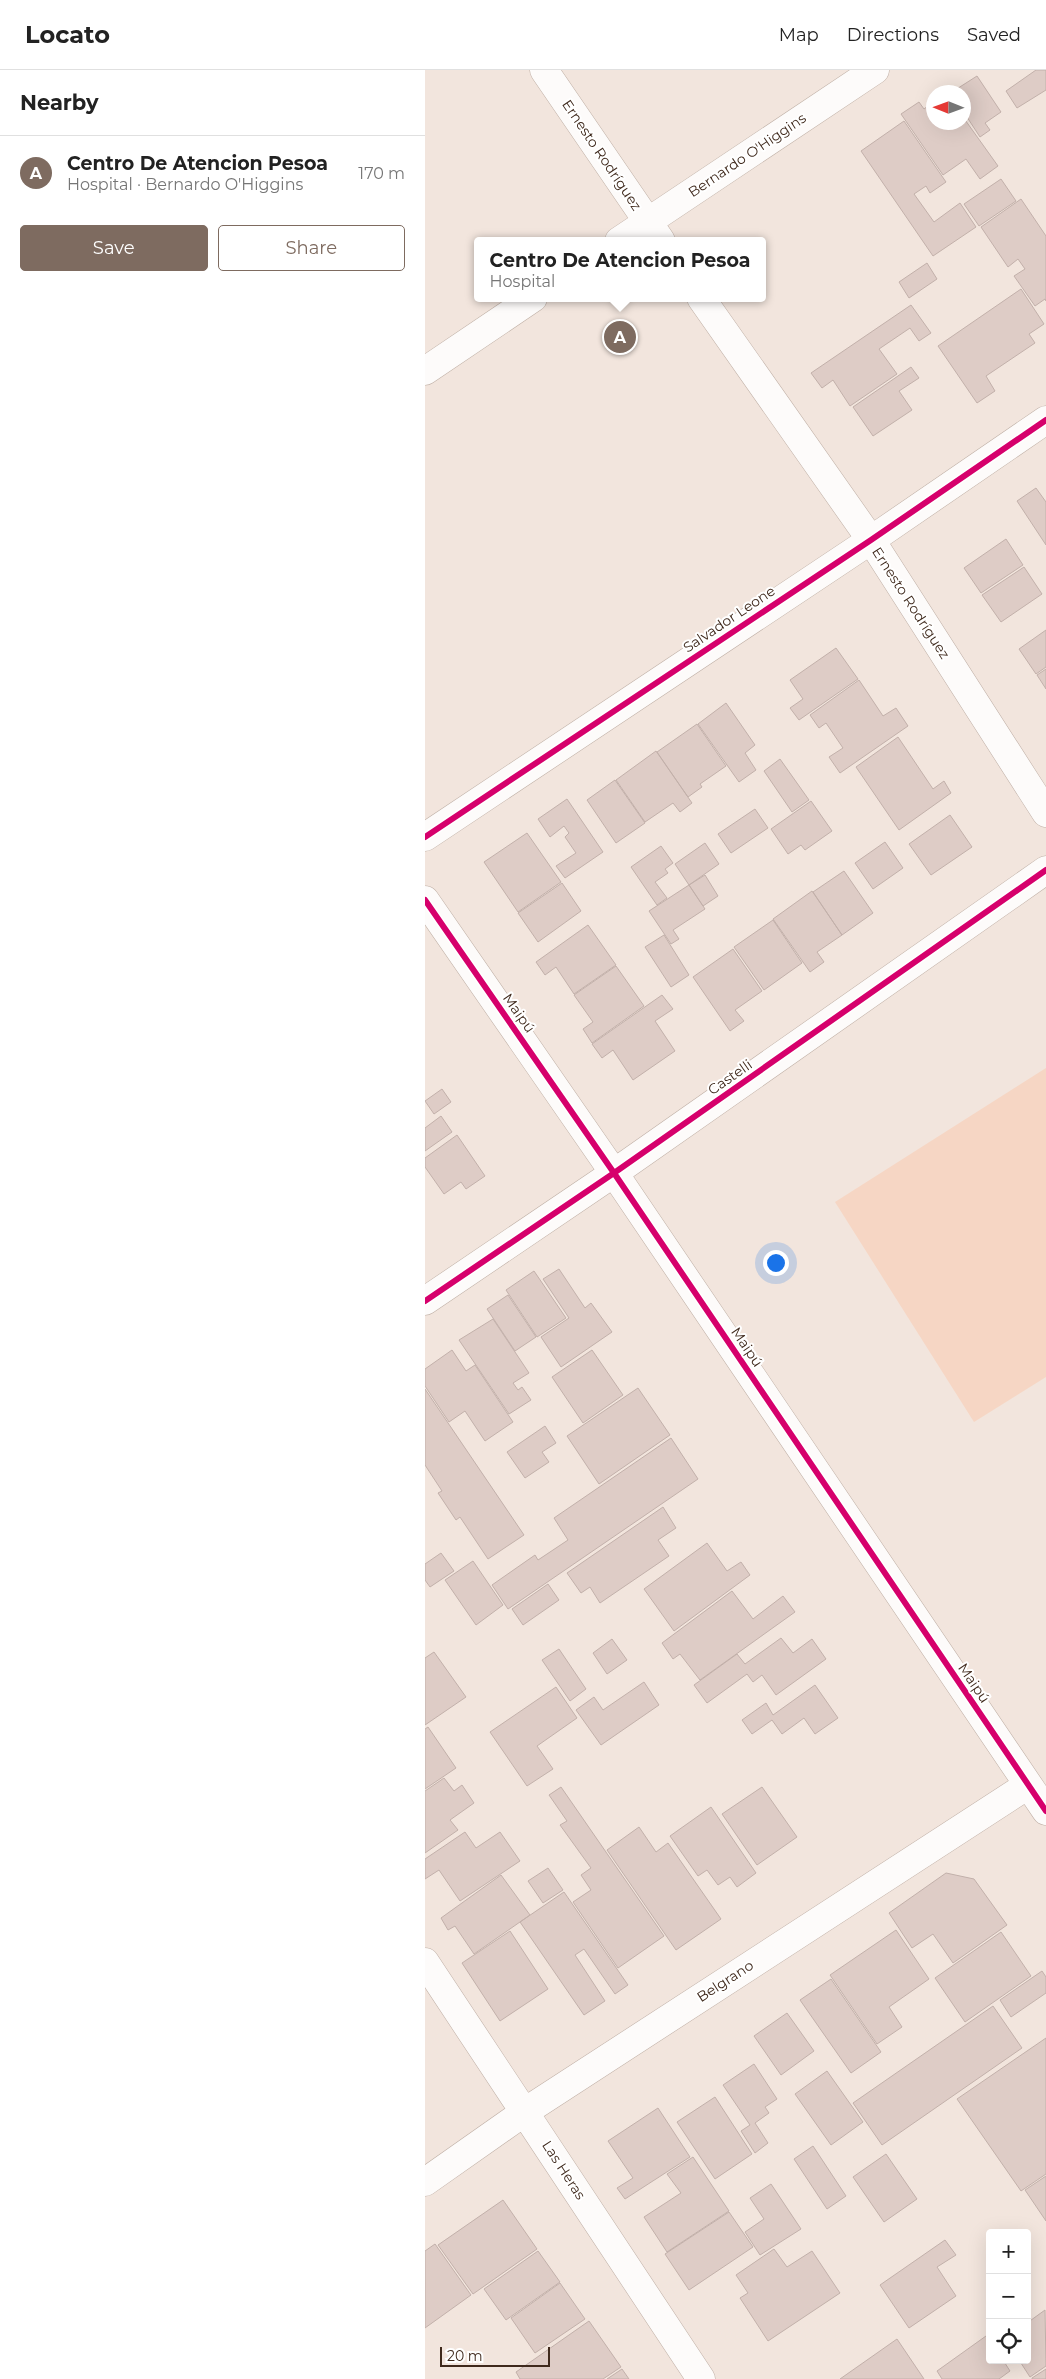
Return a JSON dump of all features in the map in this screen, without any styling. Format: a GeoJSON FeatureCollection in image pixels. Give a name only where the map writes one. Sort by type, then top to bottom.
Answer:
{"type":"FeatureCollection","features":[{"type":"Feature","properties":{"kind":"street","name":"Ernesto Rodríguez"},"geometry":{"type":"LineString","coordinates":[[544,70],[654,231]]}},
{"type":"Feature","properties":{"kind":"street","name":"Bernardo O'Higgins"},"geometry":{"type":"LineString","coordinates":[[633,237],[654,231],[875,70]]}},
{"type":"Feature","properties":{"kind":"street"},"geometry":{"type":"LineString","coordinates":[[425,371],[527,302]]}},
{"type":"Feature","properties":{"kind":"street","name":"Ernesto Rodríguez"},"geometry":{"type":"LineString","coordinates":[[704,302],[871,540],[1046,813]]}},
{"type":"Feature","properties":{"kind":"street","name":"Salvador Leone"},"geometry":{"type":"LineString","coordinates":[[425,837],[871,540],[1046,420]]}},
{"type":"Feature","properties":{"kind":"street","name":"Castelli"},"geometry":{"type":"LineString","coordinates":[[425,1301],[614,1173],[1046,870]]}},
{"type":"Feature","properties":{"kind":"street","name":"Maipú"},"geometry":{"type":"LineString","coordinates":[[425,900],[614,1173],[1046,1811]]}},
{"type":"Feature","properties":{"kind":"street","name":"Belgrano"},"geometry":{"type":"LineString","coordinates":[[425,2182],[526,2111],[1028,1785]]}},
{"type":"Feature","properties":{"kind":"street","name":"Las Heras"},"geometry":{"type":"LineString","coordinates":[[425,1962],[526,2111],[701,2379]]}},
{"type":"Feature","properties":{"kind":"shaded area"},"geometry":{"type":"Polygon","coordinates":[[[1046,1068],[1046,1377],[974,1422],[835,1202],[1046,1068]]]}},
{"type":"Feature","properties":{"kind":"building"},"geometry":{"type":"Polygon","coordinates":[[[1036,70],[1046,70],[1046,90],[1017,108],[1006,91],[1036,70]]]}},
{"type":"Feature","properties":{"kind":"building"},"geometry":{"type":"Polygon","coordinates":[[[977,76],[1001,112],[985,123],[990,130],[980,137],[971,123],[971,85],[963,85],[977,76]]]}},
{"type":"Feature","properties":{"kind":"building"},"geometry":{"type":"Polygon","coordinates":[[[919,102],[924,109],[926,107],[926,130],[971,130],[971,128],[998,166],[980,179],[966,159],[943,175],[901,114],[919,102]]]}},
{"type":"Feature","properties":{"kind":"building"},"geometry":{"type":"Polygon","coordinates":[[[904,121],[946,182],[930,193],[926,186],[914,194],[934,222],[960,203],[976,227],[933,256],[861,151],[904,121]]]}},
{"type":"Feature","properties":{"kind":"building"},"geometry":{"type":"Polygon","coordinates":[[[1001,179],[1016,201],[979,226],[964,204],[1001,179]]]}},
{"type":"Feature","properties":{"kind":"building"},"geometry":{"type":"Polygon","coordinates":[[[1021,199],[1046,236],[1046,301],[1045,299],[1035,306],[1014,276],[1025,269],[1018,259],[1008,267],[981,227],[1021,199]]]}},
{"type":"Feature","properties":{"kind":"building"},"geometry":{"type":"Polygon","coordinates":[[[927,263],[937,279],[909,298],[899,282],[927,263]]]}},
{"type":"Feature","properties":{"kind":"building"},"geometry":{"type":"Polygon","coordinates":[[[1021,289],[1044,324],[1029,334],[1035,343],[986,376],[995,391],[977,403],[938,346],[1021,289]]]}},
{"type":"Feature","properties":{"kind":"building"},"geometry":{"type":"Polygon","coordinates":[[[911,305],[931,333],[919,341],[910,328],[879,349],[897,374],[850,406],[833,380],[822,388],[811,373],[911,305]]]}},
{"type":"Feature","properties":{"kind":"building"},"geometry":{"type":"Polygon","coordinates":[[[911,367],[919,378],[899,391],[912,410],[873,436],[853,407],[911,367]]]}},
{"type":"Feature","properties":{"kind":"building"},"geometry":{"type":"Polygon","coordinates":[[[1036,488],[1046,502],[1046,545],[1017,501],[1036,488]]]}},
{"type":"Feature","properties":{"kind":"building"},"geometry":{"type":"Polygon","coordinates":[[[1006,539],[1023,565],[981,593],[964,568],[1006,539]]]}},
{"type":"Feature","properties":{"kind":"building"},"geometry":{"type":"Polygon","coordinates":[[[1024,567],[1042,594],[1001,622],[982,595],[1024,567]]]}},
{"type":"Feature","properties":{"kind":"building"},"geometry":{"type":"Polygon","coordinates":[[[1046,630],[1046,667],[1036,674],[1019,649],[1046,630]]]}},
{"type":"Feature","properties":{"kind":"building"},"geometry":{"type":"Polygon","coordinates":[[[836,648],[858,679],[799,720],[790,708],[803,699],[790,680],[836,648]]]}},
{"type":"Feature","properties":{"kind":"building"},"geometry":{"type":"Polygon","coordinates":[[[1046,669],[1046,689],[1037,675],[1046,669]]]}},
{"type":"Feature","properties":{"kind":"building"},"geometry":{"type":"Polygon","coordinates":[[[859,680],[883,716],[896,708],[908,726],[840,773],[829,757],[843,748],[826,723],[819,728],[810,715],[859,680]]]}},
{"type":"Feature","properties":{"kind":"building"},"geometry":{"type":"Polygon","coordinates":[[[726,703],[755,745],[745,753],[756,770],[739,782],[698,724],[726,703]]]}},
{"type":"Feature","properties":{"kind":"building"},"geometry":{"type":"Polygon","coordinates":[[[697,724],[726,766],[700,784],[702,787],[688,797],[657,752],[697,724]]]}},
{"type":"Feature","properties":{"kind":"building"},"geometry":{"type":"Polygon","coordinates":[[[898,737],[933,789],[944,781],[951,793],[899,830],[856,767],[898,737]]]}},
{"type":"Feature","properties":{"kind":"building"},"geometry":{"type":"Polygon","coordinates":[[[656,751],[692,803],[680,812],[673,803],[645,822],[616,780],[656,751]]]}},
{"type":"Feature","properties":{"kind":"building"},"geometry":{"type":"Polygon","coordinates":[[[780,759],[809,800],[792,812],[764,771],[780,759]]]}},
{"type":"Feature","properties":{"kind":"building"},"geometry":{"type":"Polygon","coordinates":[[[615,780],[645,823],[616,843],[587,800],[615,780]]]}},
{"type":"Feature","properties":{"kind":"building"},"geometry":{"type":"Polygon","coordinates":[[[567,799],[603,852],[565,878],[556,866],[576,853],[565,837],[569,833],[564,826],[550,837],[538,819],[567,799]]]}},
{"type":"Feature","properties":{"kind":"building"},"geometry":{"type":"Polygon","coordinates":[[[811,801],[832,831],[805,850],[801,845],[788,854],[771,829],[811,801]]]}},
{"type":"Feature","properties":{"kind":"building"},"geometry":{"type":"Polygon","coordinates":[[[755,809],[768,828],[731,853],[718,834],[755,809]]]}},
{"type":"Feature","properties":{"kind":"building"},"geometry":{"type":"Polygon","coordinates":[[[950,815],[972,847],[931,875],[909,844],[950,815]]]}},
{"type":"Feature","properties":{"kind":"building"},"geometry":{"type":"Polygon","coordinates":[[[527,833],[561,882],[518,912],[484,862],[527,833]]]}},
{"type":"Feature","properties":{"kind":"building"},"geometry":{"type":"Polygon","coordinates":[[[885,842],[903,868],[873,889],[855,863],[885,842]]]}},
{"type":"Feature","properties":{"kind":"building"},"geometry":{"type":"Polygon","coordinates":[[[705,843],[719,864],[689,885],[675,864],[705,843]]]}},
{"type":"Feature","properties":{"kind":"building"},"geometry":{"type":"Polygon","coordinates":[[[661,846],[673,863],[665,869],[668,873],[655,882],[667,898],[657,905],[631,867],[661,846]]]}},
{"type":"Feature","properties":{"kind":"building"},"geometry":{"type":"Polygon","coordinates":[[[844,871],[873,913],[842,935],[813,892],[844,871]]]}},
{"type":"Feature","properties":{"kind":"building"},"geometry":{"type":"Polygon","coordinates":[[[705,875],[718,896],[703,906],[689,885],[705,875]]]}},
{"type":"Feature","properties":{"kind":"building"},"geometry":{"type":"Polygon","coordinates":[[[562,883],[581,911],[538,942],[518,913],[562,883]]]}},
{"type":"Feature","properties":{"kind":"building"},"geometry":{"type":"Polygon","coordinates":[[[689,885],[705,909],[673,930],[679,939],[671,944],[649,911],[689,885]]]}},
{"type":"Feature","properties":{"kind":"building"},"geometry":{"type":"Polygon","coordinates":[[[812,891],[842,935],[817,952],[824,962],[810,972],[773,919],[812,891]]]}},
{"type":"Feature","properties":{"kind":"building"},"geometry":{"type":"Polygon","coordinates":[[[773,920],[802,963],[764,990],[734,947],[773,920]]]}},
{"type":"Feature","properties":{"kind":"building"},"geometry":{"type":"Polygon","coordinates":[[[588,925],[616,965],[574,994],[556,967],[545,975],[536,962],[588,925]]]}},
{"type":"Feature","properties":{"kind":"building"},"geometry":{"type":"Polygon","coordinates":[[[664,935],[689,975],[671,987],[645,947],[664,935]]]}},
{"type":"Feature","properties":{"kind":"building"},"geometry":{"type":"Polygon","coordinates":[[[733,949],[762,991],[735,1010],[744,1021],[730,1031],[693,977],[733,949]]]}},
{"type":"Feature","properties":{"kind":"building"},"geometry":{"type":"Polygon","coordinates":[[[616,966],[644,1006],[592,1043],[583,1029],[593,1022],[574,995],[616,966]]]}},
{"type":"Feature","properties":{"kind":"building"},"geometry":{"type":"Polygon","coordinates":[[[662,995],[673,1009],[655,1021],[675,1051],[633,1080],[613,1050],[602,1058],[592,1044],[662,995]]]}},
{"type":"Feature","properties":{"kind":"building"},"geometry":{"type":"Polygon","coordinates":[[[442,1089],[451,1102],[434,1114],[425,1101],[442,1089]]]}},
{"type":"Feature","properties":{"kind":"building"},"geometry":{"type":"Polygon","coordinates":[[[441,1116],[452,1132],[425,1151],[425,1128],[441,1116]]]}},
{"type":"Feature","properties":{"kind":"building"},"geometry":{"type":"Polygon","coordinates":[[[457,1135],[485,1176],[466,1189],[461,1182],[444,1194],[425,1167],[425,1158],[457,1135]]]}},
{"type":"Feature","properties":{"kind":"building"},"geometry":{"type":"Polygon","coordinates":[[[559,1269],[585,1308],[591,1303],[612,1332],[561,1367],[541,1337],[569,1318],[543,1279],[559,1269]]]}},
{"type":"Feature","properties":{"kind":"building"},"geometry":{"type":"Polygon","coordinates":[[[534,1271],[566,1318],[537,1337],[506,1290],[534,1271]]]}},
{"type":"Feature","properties":{"kind":"building"},"geometry":{"type":"Polygon","coordinates":[[[508,1295],[536,1337],[515,1351],[487,1309],[508,1295]]]}},
{"type":"Feature","properties":{"kind":"building"},"geometry":{"type":"Polygon","coordinates":[[[493,1319],[529,1373],[513,1383],[518,1390],[522,1387],[531,1400],[509,1414],[459,1340],[493,1319]]]}},
{"type":"Feature","properties":{"kind":"building"},"geometry":{"type":"Polygon","coordinates":[[[452,1350],[466,1371],[475,1365],[513,1422],[485,1441],[465,1411],[449,1422],[425,1386],[425,1369],[452,1350]]]}},
{"type":"Feature","properties":{"kind":"building"},"geometry":{"type":"Polygon","coordinates":[[[592,1350],[623,1395],[583,1423],[552,1377],[592,1350]]]}},
{"type":"Feature","properties":{"kind":"building"},"geometry":{"type":"Polygon","coordinates":[[[638,1388],[670,1435],[599,1484],[567,1436],[638,1388]]]}},
{"type":"Feature","properties":{"kind":"building"},"geometry":{"type":"Polygon","coordinates":[[[425,1389],[524,1535],[488,1559],[460,1517],[456,1520],[438,1493],[442,1491],[425,1465],[425,1389]]]}},
{"type":"Feature","properties":{"kind":"building"},"geometry":{"type":"Polygon","coordinates":[[[545,1426],[556,1443],[542,1452],[549,1462],[525,1478],[507,1452],[545,1426]]]}},
{"type":"Feature","properties":{"kind":"building"},"geometry":{"type":"Polygon","coordinates":[[[671,1438],[698,1479],[508,1609],[492,1585],[535,1555],[538,1560],[568,1540],[554,1518],[671,1438]]]}},
{"type":"Feature","properties":{"kind":"building"},"geometry":{"type":"Polygon","coordinates":[[[663,1507],[676,1528],[658,1540],[669,1556],[600,1603],[590,1587],[581,1593],[567,1573],[663,1507]]]}},
{"type":"Feature","properties":{"kind":"building"},"geometry":{"type":"Polygon","coordinates":[[[707,1543],[727,1571],[741,1562],[750,1575],[674,1631],[644,1589],[707,1543]]]}},
{"type":"Feature","properties":{"kind":"building"},"geometry":{"type":"Polygon","coordinates":[[[441,1553],[454,1571],[430,1587],[425,1580],[425,1564],[441,1553]]]}},
{"type":"Feature","properties":{"kind":"building"},"geometry":{"type":"Polygon","coordinates":[[[473,1561],[503,1605],[476,1625],[445,1580],[473,1561]]]}},
{"type":"Feature","properties":{"kind":"building"},"geometry":{"type":"Polygon","coordinates":[[[548,1584],[559,1600],[523,1625],[512,1609],[548,1584]]]}},
{"type":"Feature","properties":{"kind":"building"},"geometry":{"type":"Polygon","coordinates":[[[732,1591],[753,1619],[783,1596],[795,1612],[700,1680],[680,1654],[673,1659],[662,1643],[732,1591]]]}},
{"type":"Feature","properties":{"kind":"building"},"geometry":{"type":"Polygon","coordinates":[[[781,1638],[793,1653],[812,1639],[826,1659],[776,1695],[762,1675],[753,1682],[747,1674],[707,1703],[694,1685],[737,1654],[745,1664],[781,1638]]]}},
{"type":"Feature","properties":{"kind":"building"},"geometry":{"type":"Polygon","coordinates":[[[612,1639],[627,1660],[607,1674],[593,1653],[612,1639]]]}},
{"type":"Feature","properties":{"kind":"building"},"geometry":{"type":"Polygon","coordinates":[[[559,1649],[586,1689],[570,1701],[542,1660],[559,1649]]]}},
{"type":"Feature","properties":{"kind":"building"},"geometry":{"type":"Polygon","coordinates":[[[434,1652],[466,1697],[425,1725],[425,1658],[434,1652]]]}},
{"type":"Feature","properties":{"kind":"building"},"geometry":{"type":"Polygon","coordinates":[[[644,1682],[659,1705],[601,1745],[576,1710],[594,1697],[603,1710],[644,1682]]]}},
{"type":"Feature","properties":{"kind":"building"},"geometry":{"type":"Polygon","coordinates":[[[815,1685],[838,1718],[815,1734],[804,1718],[782,1734],[772,1720],[752,1734],[742,1720],[766,1703],[773,1715],[815,1685]]]}},
{"type":"Feature","properties":{"kind":"building"},"geometry":{"type":"Polygon","coordinates":[[[556,1687],[577,1718],[537,1746],[553,1769],[527,1786],[490,1732],[556,1687]]]}},
{"type":"Feature","properties":{"kind":"building"},"geometry":{"type":"Polygon","coordinates":[[[428,1727],[456,1768],[425,1789],[425,1729],[428,1727]]]}},
{"type":"Feature","properties":{"kind":"building"},"geometry":{"type":"Polygon","coordinates":[[[444,1778],[454,1791],[462,1785],[474,1803],[450,1820],[458,1830],[425,1853],[425,1791],[444,1778]]]}},
{"type":"Feature","properties":{"kind":"building"},"geometry":{"type":"Polygon","coordinates":[[[561,1787],[664,1936],[618,1968],[573,1902],[591,1890],[581,1875],[591,1868],[560,1825],[567,1821],[549,1795],[561,1787]]]}},
{"type":"Feature","properties":{"kind":"building"},"geometry":{"type":"Polygon","coordinates":[[[762,1787],[797,1837],[757,1865],[722,1814],[762,1787]]]}},
{"type":"Feature","properties":{"kind":"building"},"geometry":{"type":"Polygon","coordinates":[[[711,1807],[756,1873],[737,1887],[730,1877],[718,1885],[707,1870],[698,1876],[670,1836],[711,1807]]]}},
{"type":"Feature","properties":{"kind":"building"},"geometry":{"type":"Polygon","coordinates":[[[639,1827],[656,1852],[668,1843],[721,1919],[676,1950],[607,1850],[639,1827]]]}},
{"type":"Feature","properties":{"kind":"building"},"geometry":{"type":"Polygon","coordinates":[[[465,1832],[476,1848],[500,1832],[520,1861],[460,1901],[439,1870],[425,1879],[425,1859],[465,1832]]]}},
{"type":"Feature","properties":{"kind":"building"},"geometry":{"type":"Polygon","coordinates":[[[548,1868],[563,1890],[543,1903],[528,1881],[548,1868]]]}},
{"type":"Feature","properties":{"kind":"building"},"geometry":{"type":"Polygon","coordinates":[[[946,1873],[974,1879],[1007,1925],[953,1963],[933,1934],[912,1948],[889,1913],[946,1873]]]}},
{"type":"Feature","properties":{"kind":"building"},"geometry":{"type":"Polygon","coordinates":[[[501,1875],[530,1915],[474,1954],[455,1926],[448,1930],[441,1918],[501,1875]]]}},
{"type":"Feature","properties":{"kind":"building"},"geometry":{"type":"Polygon","coordinates":[[[564,1892],[628,1985],[615,1994],[584,1949],[575,1955],[605,2001],[584,2015],[520,1922],[564,1892]]]}},
{"type":"Feature","properties":{"kind":"building"},"geometry":{"type":"Polygon","coordinates":[[[896,1930],[929,1979],[889,2007],[902,2027],[877,2044],[830,1975],[896,1930]]]}},
{"type":"Feature","properties":{"kind":"building"},"geometry":{"type":"Polygon","coordinates":[[[510,1931],[548,1989],[500,2021],[462,1963],[510,1931]]]}},
{"type":"Feature","properties":{"kind":"building"},"geometry":{"type":"Polygon","coordinates":[[[1001,1932],[1031,1976],[965,2022],[935,1978],[1001,1932]]]}},
{"type":"Feature","properties":{"kind":"building"},"geometry":{"type":"Polygon","coordinates":[[[1042,1971],[1046,1977],[1046,1993],[1011,2017],[1000,2000],[1042,1971]]]}},
{"type":"Feature","properties":{"kind":"building"},"geometry":{"type":"Polygon","coordinates":[[[831,1979],[881,2052],[851,2073],[800,2000],[831,1979]]]}},
{"type":"Feature","properties":{"kind":"building"},"geometry":{"type":"Polygon","coordinates":[[[993,2006],[1022,2048],[882,2145],[853,2103],[993,2006]]]}},
{"type":"Feature","properties":{"kind":"building"},"geometry":{"type":"Polygon","coordinates":[[[787,2013],[814,2051],[781,2075],[754,2036],[787,2013]]]}},
{"type":"Feature","properties":{"kind":"building"},"geometry":{"type":"Polygon","coordinates":[[[1046,2038],[1046,2174],[1021,2191],[957,2099],[1046,2038]]]}},
{"type":"Feature","properties":{"kind":"building"},"geometry":{"type":"Polygon","coordinates":[[[754,2064],[777,2099],[765,2107],[769,2113],[755,2123],[768,2143],[755,2153],[741,2131],[750,2125],[723,2085],[754,2064]]]}},
{"type":"Feature","properties":{"kind":"building"},"geometry":{"type":"Polygon","coordinates":[[[827,2071],[863,2122],[831,2145],[795,2094],[827,2071]]]}},
{"type":"Feature","properties":{"kind":"building"},"geometry":{"type":"Polygon","coordinates":[[[715,2097],[752,2154],[715,2179],[677,2122],[715,2097]]]}},
{"type":"Feature","properties":{"kind":"building"},"geometry":{"type":"Polygon","coordinates":[[[658,2108],[690,2157],[625,2199],[617,2188],[633,2178],[608,2141],[658,2108]]]}},
{"type":"Feature","properties":{"kind":"building"},"geometry":{"type":"Polygon","coordinates":[[[813,2146],[846,2196],[827,2209],[794,2159],[813,2146]]]}},
{"type":"Feature","properties":{"kind":"building"},"geometry":{"type":"Polygon","coordinates":[[[886,2154],[917,2199],[884,2222],[853,2177],[886,2154]]]}},
{"type":"Feature","properties":{"kind":"building"},"geometry":{"type":"Polygon","coordinates":[[[693,2157],[729,2211],[667,2252],[644,2217],[681,2193],[667,2174],[693,2157]]]}},
{"type":"Feature","properties":{"kind":"building"},"geometry":{"type":"Polygon","coordinates":[[[1046,2176],[1046,2221],[1025,2190],[1046,2176]]]}},
{"type":"Feature","properties":{"kind":"building"},"geometry":{"type":"Polygon","coordinates":[[[771,2184],[801,2229],[760,2255],[745,2232],[764,2219],[750,2198],[771,2184]]]}},
{"type":"Feature","properties":{"kind":"building"},"geometry":{"type":"Polygon","coordinates":[[[503,2200],[537,2249],[473,2294],[438,2245],[503,2200]]]}},
{"type":"Feature","properties":{"kind":"building"},"geometry":{"type":"Polygon","coordinates":[[[729,2212],[753,2247],[689,2290],[665,2254],[729,2212]]]}},
{"type":"Feature","properties":{"kind":"building"},"geometry":{"type":"Polygon","coordinates":[[[945,2240],[956,2255],[937,2267],[956,2296],[909,2328],[880,2285],[945,2240]]]}},
{"type":"Feature","properties":{"kind":"building"},"geometry":{"type":"Polygon","coordinates":[[[435,2244],[471,2295],[425,2328],[425,2251],[435,2244]]]}},
{"type":"Feature","properties":{"kind":"building"},"geometry":{"type":"Polygon","coordinates":[[[774,2249],[787,2267],[812,2251],[840,2293],[768,2341],[740,2298],[748,2293],[736,2275],[774,2249]]]}},
{"type":"Feature","properties":{"kind":"building"},"geometry":{"type":"Polygon","coordinates":[[[538,2251],[560,2282],[506,2320],[484,2289],[538,2251]]]}},
{"type":"Feature","properties":{"kind":"building"},"geometry":{"type":"Polygon","coordinates":[[[560,2283],[585,2319],[535,2353],[511,2318],[560,2283]]]}},
{"type":"Feature","properties":{"kind":"building"},"geometry":{"type":"Polygon","coordinates":[[[1045,2310],[1046,2366],[1030,2377],[1022,2364],[1031,2364],[1031,2320],[1045,2310]]]}},
{"type":"Feature","properties":{"kind":"building"},"geometry":{"type":"Polygon","coordinates":[[[589,2321],[621,2367],[603,2379],[520,2379],[516,2372],[589,2321]]]}},
{"type":"Feature","properties":{"kind":"building"},"geometry":{"type":"Polygon","coordinates":[[[986,2336],[986,2364],[1006,2364],[1010,2371],[999,2379],[942,2379],[937,2371],[986,2336]]]}},
{"type":"Feature","properties":{"kind":"building"},"geometry":{"type":"Polygon","coordinates":[[[897,2339],[924,2379],[840,2379],[897,2339]]]}},
{"type":"Feature","properties":{"kind":"building"},"geometry":{"type":"Polygon","coordinates":[[[622,2369],[629,2379],[607,2379],[622,2369]]]}},
{"type":"Feature","properties":{"kind":"building"},"geometry":{"type":"Polygon","coordinates":[[[1046,2369],[1046,2379],[1032,2379],[1032,2378],[1046,2369]]]}},
{"type":"Feature","properties":{"kind":"cycle path"},"geometry":{"type":"LineString","coordinates":[[425,837],[871,540],[1046,420]]}},
{"type":"Feature","properties":{"kind":"cycle path"},"geometry":{"type":"LineString","coordinates":[[425,1301],[614,1173],[1046,870]]}},
{"type":"Feature","properties":{"kind":"cycle path"},"geometry":{"type":"LineString","coordinates":[[425,900],[614,1173],[1046,1811]]}},
{"type":"Feature","properties":{"kind":"place","name":"Centro De Atencion Pesoa"},"geometry":{"type":"Point","coordinates":[620,337]}}]}
